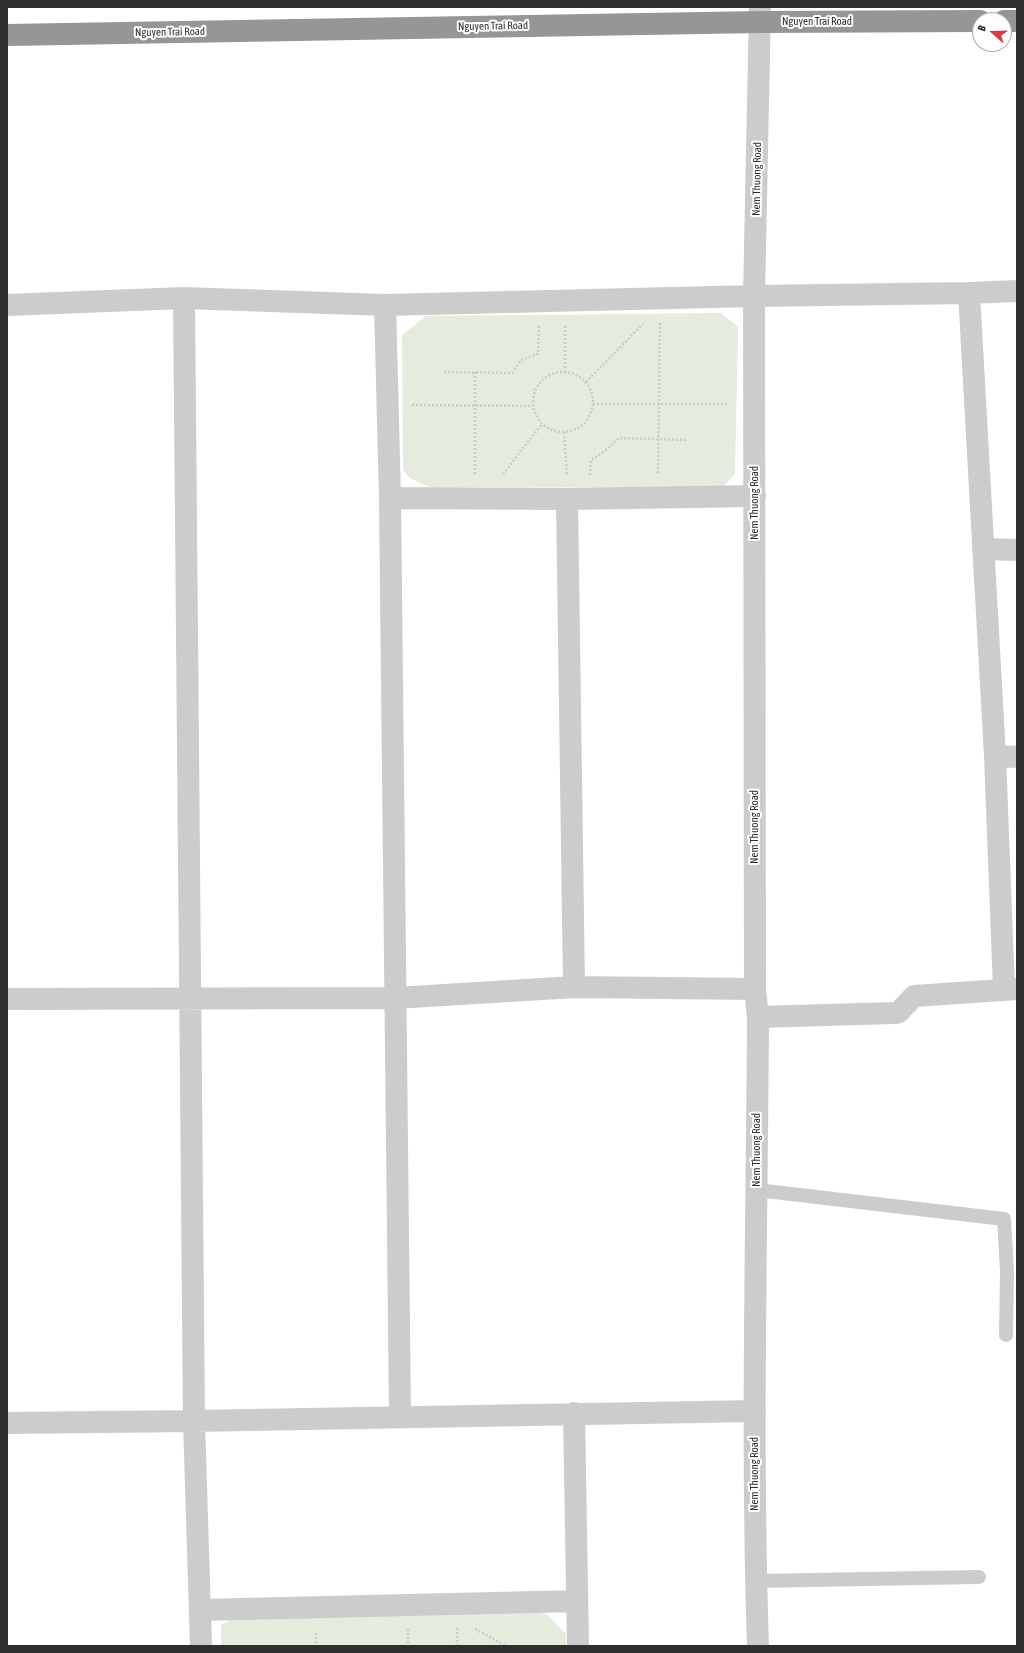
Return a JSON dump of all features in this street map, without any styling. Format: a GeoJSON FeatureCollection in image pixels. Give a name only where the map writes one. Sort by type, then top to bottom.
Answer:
{"type":"FeatureCollection","features":[{"type":"Feature","properties":{"kind":"highway","name":"Nguyen Trai Road"},"geometry":{"type":"LineString","coordinates":[[7,35],[760,14],[972,21]]}},
{"type":"Feature","properties":{"kind":"street","name":"Nem Thuong Road"},"geometry":{"type":"LineString","coordinates":[[758,1646],[755,1411],[758,1018],[755,989],[754,296],[760,14]]}},
{"type":"Feature","properties":{"kind":"street"},"geometry":{"type":"LineString","coordinates":[[7,305],[184,298],[385,306],[754,296],[1017,291]]}},
{"type":"Feature","properties":{"kind":"street"},"geometry":{"type":"LineString","coordinates":[[758,1018],[895,1013],[899,1012],[914,996],[1011,989],[995,756],[969,293]]}},
{"type":"Feature","properties":{"kind":"street"},"geometry":{"type":"LineString","coordinates":[[184,298],[194,1421],[201,1646]]}},
{"type":"Feature","properties":{"kind":"street"},"geometry":{"type":"LineString","coordinates":[[385,306],[390,498],[400,1417]]}},
{"type":"Feature","properties":{"kind":"street"},"geometry":{"type":"LineString","coordinates":[[390,498],[567,489],[755,496]]}},
{"type":"Feature","properties":{"kind":"street"},"geometry":{"type":"LineString","coordinates":[[567,489],[574,988]]}},
{"type":"Feature","properties":{"kind":"street"},"geometry":{"type":"LineString","coordinates":[[983,549],[1017,550]]}},
{"type":"Feature","properties":{"kind":"street"},"geometry":{"type":"LineString","coordinates":[[995,756],[1017,757]]}},
{"type":"Feature","properties":{"kind":"street"},"geometry":{"type":"LineString","coordinates":[[7,999],[396,998],[574,988],[755,989]]}},
{"type":"Feature","properties":{"kind":"street"},"geometry":{"type":"LineString","coordinates":[[7,1423],[755,1411]]}},
{"type":"Feature","properties":{"kind":"street"},"geometry":{"type":"LineString","coordinates":[[574,1413],[578,1646]]}},
{"type":"Feature","properties":{"kind":"street"},"geometry":{"type":"LineString","coordinates":[[200,1610],[577,1600]]}},
{"type":"Feature","properties":{"kind":"lane"},"geometry":{"type":"LineString","coordinates":[[757,1190],[1004,1219],[1012,1271],[1006,1335]]}},
{"type":"Feature","properties":{"kind":"lane"},"geometry":{"type":"LineString","coordinates":[[756,1581],[980,1577]]}},
{"type":"Feature","properties":{"kind":"path"},"geometry":{"type":"LineString","coordinates":[[658,478],[660,320]]}},
{"type":"Feature","properties":{"kind":"path"},"geometry":{"type":"LineString","coordinates":[[444,372],[512,373],[521,360],[538,354],[539,321]]}},
{"type":"Feature","properties":{"kind":"path"},"geometry":{"type":"LineString","coordinates":[[565,321],[565,372]]}},
{"type":"Feature","properties":{"kind":"path"},"geometry":{"type":"LineString","coordinates":[[586,382],[647,321]]}},
{"type":"Feature","properties":{"kind":"path"},"geometry":{"type":"LineString","coordinates":[[475,372],[475,478]]}},
{"type":"Feature","properties":{"kind":"path"},"geometry":{"type":"LineString","coordinates":[[565,372],[578,376],[586,382],[591,390],[593,404],[588,420],[581,427],[571,432],[564,432],[550,430],[542,424],[536,416],[533,406],[537,388],[542,380],[550,375],[565,372]]}},
{"type":"Feature","properties":{"kind":"path"},"geometry":{"type":"LineString","coordinates":[[593,404],[733,404]]}},
{"type":"Feature","properties":{"kind":"path"},"geometry":{"type":"LineString","coordinates":[[407,406],[533,406]]}},
{"type":"Feature","properties":{"kind":"path"},"geometry":{"type":"LineString","coordinates":[[499,479],[542,424]]}},
{"type":"Feature","properties":{"kind":"path"},"geometry":{"type":"LineString","coordinates":[[564,432],[567,489]]}},
{"type":"Feature","properties":{"kind":"path"},"geometry":{"type":"LineString","coordinates":[[590,479],[591,460],[605,451],[619,438],[686,440]]}},
{"type":"Feature","properties":{"kind":"path"},"geometry":{"type":"LineString","coordinates":[[457,1625],[457,1646]]}},
{"type":"Feature","properties":{"kind":"path"},"geometry":{"type":"LineString","coordinates":[[408,1626],[408,1646]]}},
{"type":"Feature","properties":{"kind":"path"},"geometry":{"type":"LineString","coordinates":[[469,1626],[506,1646]]}},
{"type":"Feature","properties":{"kind":"path"},"geometry":{"type":"LineString","coordinates":[[316,1630],[316,1646]]}},
{"type":"Feature","properties":{"kind":"shaded area"},"geometry":{"type":"Polygon","coordinates":[[[721,313],[738,327],[735,474],[722,488],[429,487],[410,478],[403,470],[402,335],[426,316],[721,313]]]}},
{"type":"Feature","properties":{"kind":"shaded area"},"geometry":{"type":"Polygon","coordinates":[[[538,1612],[548,1615],[566,1634],[566,1646],[221,1646],[221,1625],[234,1618],[538,1612]]]}}]}
